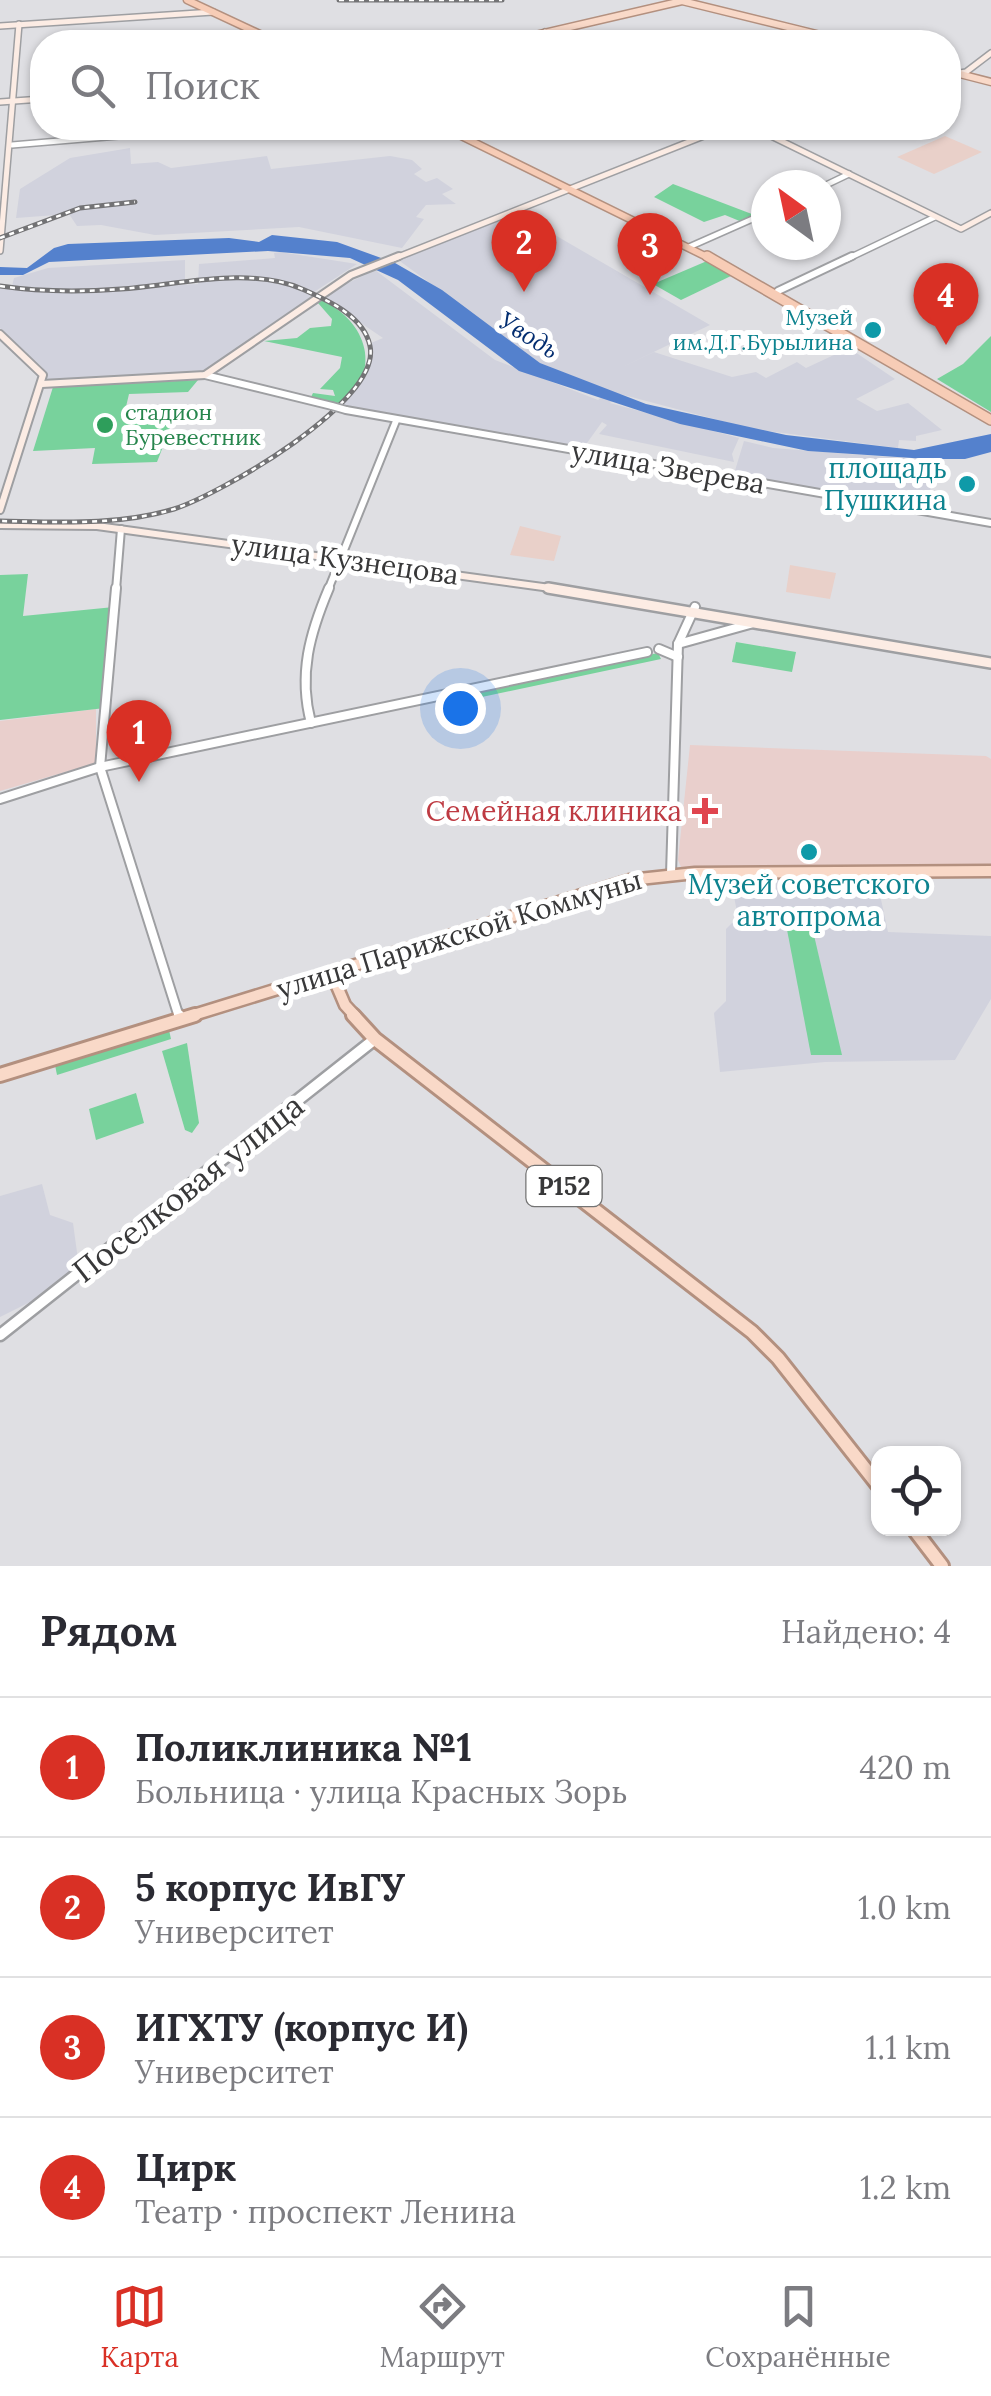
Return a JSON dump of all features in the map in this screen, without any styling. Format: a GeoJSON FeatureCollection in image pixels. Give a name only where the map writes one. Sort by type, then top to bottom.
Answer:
{"type":"FeatureCollection","features":[{"type":"Feature","properties":{"kind":"highway"},"geometry":{"type":"LineString","coordinates":[[185,0],[248,30]]}},
{"type":"Feature","properties":{"kind":"highway"},"geometry":{"type":"LineString","coordinates":[[473,140],[580,186],[593,187],[691,246],[848,328],[991,418]]}},
{"type":"Feature","properties":{"kind":"highway"},"geometry":{"type":"LineString","coordinates":[[480,140],[580,186],[844,329],[991,418]]}},
{"type":"Feature","properties":{"kind":"main road"},"geometry":{"type":"LineString","coordinates":[[559,30],[682,2],[797,30]]}},
{"type":"Feature","properties":{"kind":"main road"},"geometry":{"type":"LineString","coordinates":[[0,26],[209,11]]}},
{"type":"Feature","properties":{"kind":"main road"},"geometry":{"type":"LineString","coordinates":[[0,251],[12,145],[19,24]]}},
{"type":"Feature","properties":{"kind":"main road"},"geometry":{"type":"LineString","coordinates":[[965,74],[991,55]]}},
{"type":"Feature","properties":{"kind":"main road"},"geometry":{"type":"LineString","coordinates":[[961,74],[991,80]]}},
{"type":"Feature","properties":{"kind":"main road"},"geometry":{"type":"LineString","coordinates":[[0,102],[30,100]]}},
{"type":"Feature","properties":{"kind":"main road"},"geometry":{"type":"LineString","coordinates":[[42,384],[205,375],[316,295],[364,269],[696,140]]}},
{"type":"Feature","properties":{"kind":"main road"},"geometry":{"type":"LineString","coordinates":[[593,187],[699,140]]}},
{"type":"Feature","properties":{"kind":"main road"},"geometry":{"type":"LineString","coordinates":[[780,140],[960,230],[991,213]]}},
{"type":"Feature","properties":{"kind":"main road"},"geometry":{"type":"LineString","coordinates":[[0,334],[37,366],[42,384],[0,510]]}},
{"type":"Feature","properties":{"kind":"main road","name":"улица Кузнецова"},"geometry":{"type":"LineString","coordinates":[[0,525],[121,529],[340,558],[692,608],[991,661]]}},
{"type":"Feature","properties":{"kind":"main road","name":"улица Кузнецова"},"geometry":{"type":"LineString","coordinates":[[692,608],[991,661]]}},
{"type":"Feature","properties":{"kind":"main road","name":"улица Парижской Коммуны"},"geometry":{"type":"LineString","coordinates":[[0,1075],[599,888],[671,874],[991,871]]}},
{"type":"Feature","properties":{"kind":"main road","name":"Р152"},"geometry":{"type":"LineString","coordinates":[[331,972],[346,1004],[376,1039],[766,1346],[871,1476]]}},
{"type":"Feature","properties":{"kind":"main road"},"geometry":{"type":"LineString","coordinates":[[918,1536],[942,1566]]}},
{"type":"Feature","properties":{"kind":"street"},"geometry":{"type":"LineString","coordinates":[[12,145],[71,140]]}},
{"type":"Feature","properties":{"kind":"street"},"geometry":{"type":"LineString","coordinates":[[841,178],[849,174]]}},
{"type":"Feature","properties":{"kind":"street"},"geometry":{"type":"LineString","coordinates":[[778,291],[934,216]]}},
{"type":"Feature","properties":{"kind":"street"},"geometry":{"type":"LineString","coordinates":[[691,246],[751,220]]}},
{"type":"Feature","properties":{"kind":"street","name":"улица Зверева"},"geometry":{"type":"LineString","coordinates":[[205,375],[396,421],[991,522]]}},
{"type":"Feature","properties":{"kind":"street"},"geometry":{"type":"LineString","coordinates":[[311,722],[302,694],[309,637],[396,421]]}},
{"type":"Feature","properties":{"kind":"street"},"geometry":{"type":"LineString","coordinates":[[121,529],[100,767],[180,1019]]}},
{"type":"Feature","properties":{"kind":"street"},"geometry":{"type":"LineString","coordinates":[[671,874],[678,644],[692,608]]}},
{"type":"Feature","properties":{"kind":"street"},"geometry":{"type":"LineString","coordinates":[[678,644],[755,621]]}},
{"type":"Feature","properties":{"kind":"street"},"geometry":{"type":"LineString","coordinates":[[659,649],[678,658]]}},
{"type":"Feature","properties":{"kind":"street"},"geometry":{"type":"LineString","coordinates":[[0,799],[100,767],[647,652]]}},
{"type":"Feature","properties":{"kind":"street","name":"Поселковая улица"},"geometry":{"type":"LineString","coordinates":[[0,1335],[376,1039]]}},
{"type":"Feature","properties":{"kind":"shaded area"},"geometry":{"type":"Polygon","coordinates":[[[936,140],[954,140],[982,152],[934,174],[897,157],[936,140]]]}},
{"type":"Feature","properties":{"kind":"shaded area"},"geometry":{"type":"Polygon","coordinates":[[[130,148],[131,164],[158,162],[171,168],[267,156],[271,169],[390,156],[412,160],[422,169],[414,174],[426,182],[437,178],[453,189],[442,194],[456,204],[426,205],[416,217],[424,219],[402,248],[299,227],[155,235],[101,225],[77,226],[69,214],[16,218],[20,189],[70,158],[130,148]]]}},
{"type":"Feature","properties":{"kind":"shaded area"},"geometry":{"type":"Polygon","coordinates":[[[517,213],[710,325],[614,371],[654,352],[732,377],[756,372],[766,378],[797,362],[806,368],[849,348],[895,379],[856,399],[877,411],[908,403],[942,430],[916,436],[916,441],[899,440],[898,448],[752,429],[620,394],[610,403],[739,438],[732,454],[734,462],[599,434],[607,425],[602,422],[582,450],[341,408],[367,374],[371,343],[383,338],[321,296],[375,270],[495,360],[598,400],[610,391],[540,363],[397,259],[517,213]]]}},
{"type":"Feature","properties":{"kind":"shaded area"},"geometry":{"type":"Polygon","coordinates":[[[274,253],[357,264],[314,292],[305,290],[314,295],[203,374],[47,382],[42,367],[0,328],[0,286],[53,293],[12,286],[14,278],[48,268],[185,260],[185,282],[124,288],[198,284],[199,264],[275,258],[274,253]]]}},
{"type":"Feature","properties":{"kind":"shaded area"},"geometry":{"type":"Polygon","coordinates":[[[744,441],[773,448],[914,459],[943,475],[932,473],[930,493],[942,496],[938,509],[734,474],[744,441]]]}},
{"type":"Feature","properties":{"kind":"shaded area"},"geometry":{"type":"Polygon","coordinates":[[[520,526],[561,536],[554,561],[510,555],[520,526]]]}},
{"type":"Feature","properties":{"kind":"shaded area"},"geometry":{"type":"Polygon","coordinates":[[[790,565],[836,573],[830,599],[786,592],[790,565]]]}},
{"type":"Feature","properties":{"kind":"shaded area"},"geometry":{"type":"Polygon","coordinates":[[[96,709],[96,763],[0,791],[0,721],[96,709]]]}},
{"type":"Feature","properties":{"kind":"shaded area"},"geometry":{"type":"Polygon","coordinates":[[[690,745],[986,756],[991,759],[991,864],[681,867],[678,860],[690,745]]]}},
{"type":"Feature","properties":{"kind":"shaded area"},"geometry":{"type":"Polygon","coordinates":[[[730,876],[876,876],[888,932],[991,936],[991,999],[955,1060],[825,1062],[720,1072],[714,1013],[726,1001],[726,929],[738,917],[730,876]]]}},
{"type":"Feature","properties":{"kind":"shaded area"},"geometry":{"type":"Polygon","coordinates":[[[42,1184],[50,1215],[73,1223],[79,1267],[38,1298],[0,1317],[0,1196],[42,1184]]]}},
{"type":"Feature","properties":{"kind":"green space"},"geometry":{"type":"Polygon","coordinates":[[[673,184],[751,214],[751,218],[742,222],[725,215],[704,222],[654,197],[673,184]]]}},
{"type":"Feature","properties":{"kind":"green space"},"geometry":{"type":"Polygon","coordinates":[[[707,261],[733,275],[681,300],[653,284],[707,261]]]}},
{"type":"Feature","properties":{"kind":"green space"},"geometry":{"type":"Polygon","coordinates":[[[321,300],[350,320],[364,348],[362,378],[338,405],[311,397],[313,393],[335,396],[333,390],[320,389],[340,368],[342,357],[264,341],[297,338],[310,328],[331,326],[332,319],[318,303],[321,300]]]}},
{"type":"Feature","properties":{"kind":"green space"},"geometry":{"type":"Polygon","coordinates":[[[991,336],[991,412],[937,379],[963,364],[991,336]]]}},
{"type":"Feature","properties":{"kind":"green space","name":"стадион Буревестник"},"geometry":{"type":"Polygon","coordinates":[[[198,380],[188,392],[129,394],[125,411],[176,413],[157,462],[92,464],[95,448],[33,451],[53,387],[198,380]]]}},
{"type":"Feature","properties":{"kind":"green space"},"geometry":{"type":"Polygon","coordinates":[[[28,574],[23,616],[114,607],[105,708],[0,720],[0,575],[28,574]]]}},
{"type":"Feature","properties":{"kind":"green space"},"geometry":{"type":"Polygon","coordinates":[[[736,642],[796,652],[792,672],[732,662],[736,642]]]}},
{"type":"Feature","properties":{"kind":"green space"},"geometry":{"type":"Polygon","coordinates":[[[658,653],[661,659],[463,701],[460,694],[658,653]]]}},
{"type":"Feature","properties":{"kind":"green space"},"geometry":{"type":"Polygon","coordinates":[[[792,907],[809,914],[842,1055],[811,1055],[784,914],[792,907]]]}},
{"type":"Feature","properties":{"kind":"green space"},"geometry":{"type":"Polygon","coordinates":[[[169,1030],[171,1039],[57,1075],[55,1065],[169,1030]]]}},
{"type":"Feature","properties":{"kind":"green space"},"geometry":{"type":"Polygon","coordinates":[[[187,1043],[199,1123],[192,1133],[185,1130],[162,1051],[187,1043]]]}},
{"type":"Feature","properties":{"kind":"green space"},"geometry":{"type":"Polygon","coordinates":[[[136,1093],[144,1123],[96,1140],[89,1109],[136,1093]]]}},
{"type":"Feature","properties":{"kind":"water","name":"Уводь"},"geometry":{"type":"Polygon","coordinates":[[[272,235],[337,242],[395,263],[442,290],[540,363],[646,404],[786,435],[914,450],[991,434],[991,452],[965,459],[927,459],[808,451],[680,424],[519,371],[398,280],[350,258],[268,251],[49,262],[23,275],[0,275],[0,267],[27,268],[54,248],[68,244],[229,238],[259,242],[272,235]]]}},
{"type":"Feature","properties":{"kind":"railway"},"geometry":{"type":"LineString","coordinates":[[339,0],[502,0]]}},
{"type":"Feature","properties":{"kind":"railway"},"geometry":{"type":"LineString","coordinates":[[0,238],[80,208],[135,202]]}},
{"type":"Feature","properties":{"kind":"railway"},"geometry":{"type":"LineString","coordinates":[[0,286],[76,291],[213,279],[282,282],[343,310],[360,326],[370,346],[367,368],[351,393],[325,418],[259,466],[196,500],[174,509],[109,521],[0,521]]}},
{"type":"Feature","properties":{"kind":"place","name":"5 корпус ИвГУ"},"geometry":{"type":"Point","coordinates":[524,292]}},
{"type":"Feature","properties":{"kind":"place","name":"ИГХТУ (корпус И)"},"geometry":{"type":"Point","coordinates":[650,295]}},
{"type":"Feature","properties":{"kind":"place","name":"Музей им.Д.Г.Бурылина"},"geometry":{"type":"Point","coordinates":[873,330]}},
{"type":"Feature","properties":{"kind":"place","name":"Цирк"},"geometry":{"type":"Point","coordinates":[946,345]}},
{"type":"Feature","properties":{"kind":"place","name":"стадион Буревестник"},"geometry":{"type":"Point","coordinates":[105,425]}},
{"type":"Feature","properties":{"kind":"place","name":"площадь Пушкина"},"geometry":{"type":"Point","coordinates":[967,484]}},
{"type":"Feature","properties":{"kind":"place","name":"Поликлиника №1"},"geometry":{"type":"Point","coordinates":[139,782]}},
{"type":"Feature","properties":{"kind":"place","name":"Семейная клиника"},"geometry":{"type":"Point","coordinates":[705,811]}},
{"type":"Feature","properties":{"kind":"place","name":"Музей советского автопрома"},"geometry":{"type":"Point","coordinates":[809,852]}}]}
